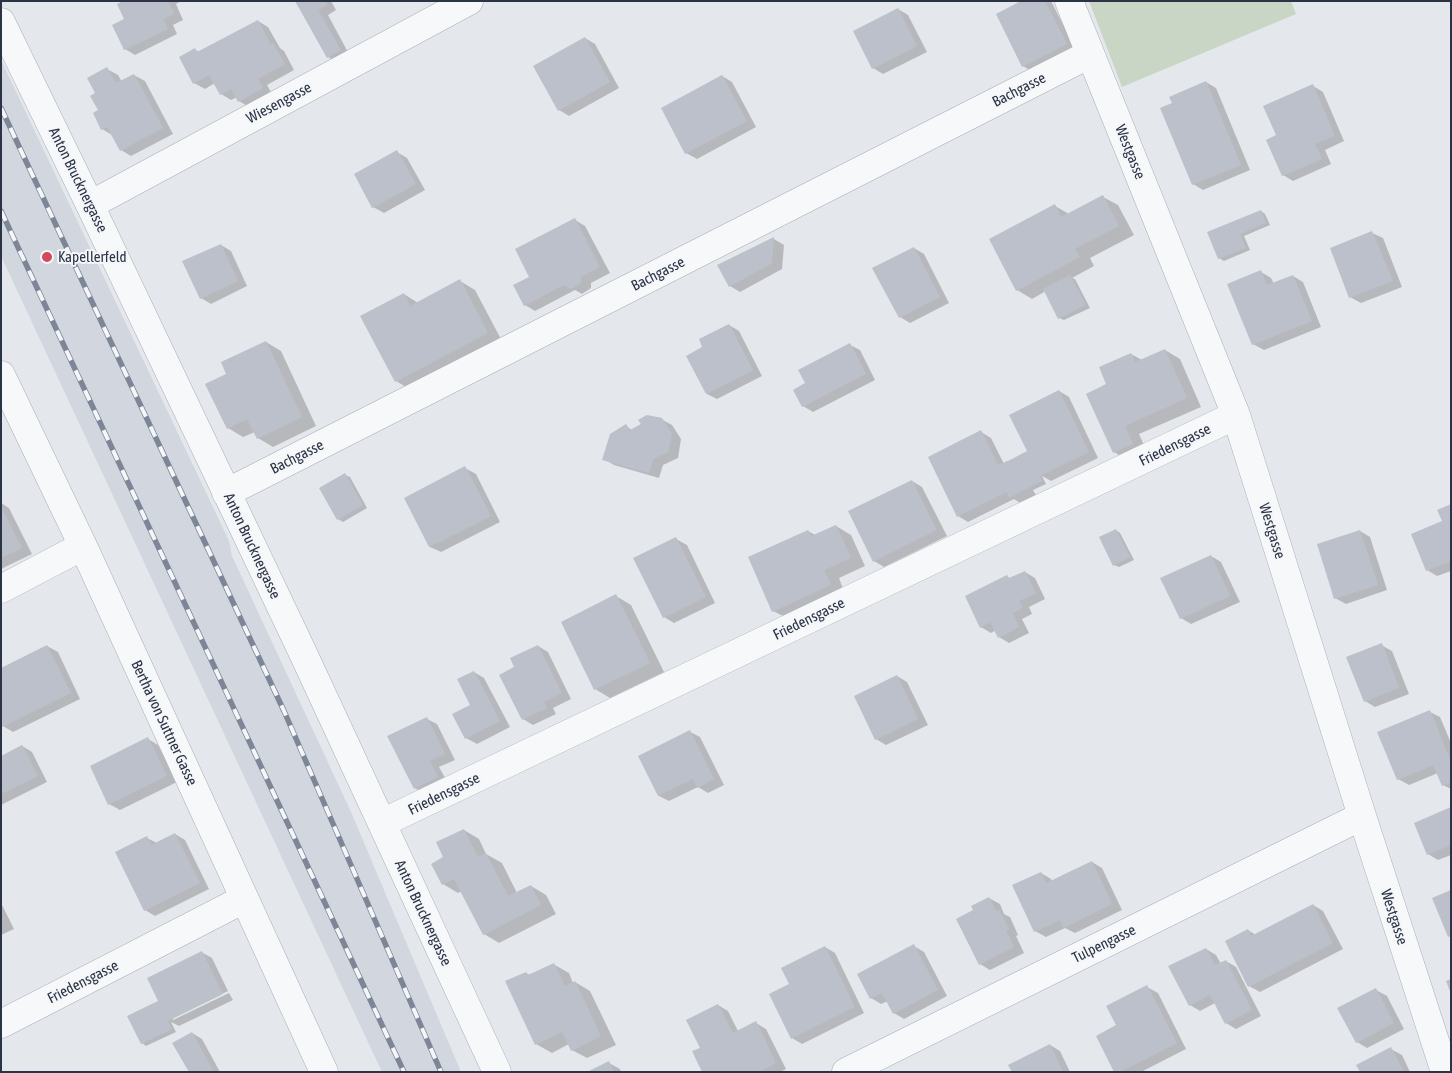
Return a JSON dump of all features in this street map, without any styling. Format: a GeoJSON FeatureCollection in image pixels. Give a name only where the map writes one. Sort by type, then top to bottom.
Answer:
{"type":"FeatureCollection","features":[{"type":"Feature","properties":{"kind":"street","name":"Wiesengasse"},"geometry":{"type":"LineString","coordinates":[[90,205],[469,1]]}},
{"type":"Feature","properties":{"kind":"street","name":"Westgasse"},"geometry":{"type":"LineString","coordinates":[[1069,1],[1236,415],[1444,1072]]}},
{"type":"Feature","properties":{"kind":"street","name":"Anton Brucknergasse"},"geometry":{"type":"LineString","coordinates":[[1,22],[90,205],[498,1072]]}},
{"type":"Feature","properties":{"kind":"street","name":"Bachgasse"},"geometry":{"type":"LineString","coordinates":[[226,493],[1090,54]]}},
{"type":"Feature","properties":{"kind":"street","name":"Bertha von Suttner Gasse"},"geometry":{"type":"LineString","coordinates":[[1,375],[83,546],[324,1072]]}},
{"type":"Feature","properties":{"kind":"street","name":"Friedensgasse"},"geometry":{"type":"LineString","coordinates":[[382,823],[1236,415]]}},
{"type":"Feature","properties":{"kind":"street"},"geometry":{"type":"LineString","coordinates":[[1,589],[83,546]]}},
{"type":"Feature","properties":{"kind":"street","name":"Tulpengasse"},"geometry":{"type":"LineString","coordinates":[[846,1072],[1362,816]]}},
{"type":"Feature","properties":{"kind":"street","name":"Friedensgasse"},"geometry":{"type":"LineString","coordinates":[[1,1024],[244,899]]}},
{"type":"Feature","properties":{"kind":"shaded area"},"geometry":{"type":"Polygon","coordinates":[[[1,60],[229,541],[232,556],[351,812],[461,1072],[382,1072],[1,256],[1,60]]]}},
{"type":"Feature","properties":{"kind":"green space"},"geometry":{"type":"Polygon","coordinates":[[[1089,1],[1291,1],[1296,14],[1122,87],[1089,1]]]}},
{"type":"Feature","properties":{"kind":"building"},"geometry":{"type":"Polygon","coordinates":[[[123,1],[168,1],[174,14],[163,19],[168,29],[124,50],[112,25],[124,19],[117,4],[123,1]]]}},
{"type":"Feature","properties":{"kind":"building"},"geometry":{"type":"Polygon","coordinates":[[[295,1],[325,1],[327,5],[318,10],[341,50],[327,58],[295,1]]]}},
{"type":"Feature","properties":{"kind":"building"},"geometry":{"type":"Polygon","coordinates":[[[1021,1],[1045,1],[1067,44],[1022,67],[996,14],[1021,1]]]}},
{"type":"Feature","properties":{"kind":"building"},"geometry":{"type":"Polygon","coordinates":[[[898,8],[917,46],[872,69],[853,31],[898,8]]]}},
{"type":"Feature","properties":{"kind":"building"},"geometry":{"type":"Polygon","coordinates":[[[258,20],[271,45],[273,43],[285,64],[258,79],[263,88],[238,102],[231,89],[220,95],[209,75],[193,84],[179,57],[195,48],[197,52],[258,20]]]}},
{"type":"Feature","properties":{"kind":"building"},"geometry":{"type":"Polygon","coordinates":[[[585,37],[610,82],[558,111],[533,66],[585,37]]]}},
{"type":"Feature","properties":{"kind":"building"},"geometry":{"type":"Polygon","coordinates":[[[107,67],[116,83],[134,74],[163,128],[120,151],[107,127],[101,130],[93,113],[98,110],[90,96],[95,93],[87,78],[107,67]]]}},
{"type":"Feature","properties":{"kind":"building"},"geometry":{"type":"Polygon","coordinates":[[[722,75],[747,121],[685,154],[661,108],[722,75]]]}},
{"type":"Feature","properties":{"kind":"building"},"geometry":{"type":"Polygon","coordinates":[[[1206,81],[1241,165],[1192,185],[1160,108],[1172,103],[1169,97],[1206,81]]]}},
{"type":"Feature","properties":{"kind":"building"},"geometry":{"type":"Polygon","coordinates":[[[1313,84],[1335,136],[1315,144],[1322,159],[1282,176],[1266,140],[1276,135],[1263,106],[1313,84]]]}},
{"type":"Feature","properties":{"kind":"building"},"geometry":{"type":"Polygon","coordinates":[[[397,150],[416,184],[372,208],[354,174],[397,150]]]}},
{"type":"Feature","properties":{"kind":"building"},"geometry":{"type":"Polygon","coordinates":[[[1103,195],[1119,226],[1075,249],[1080,257],[1016,291],[989,239],[1055,204],[1061,217],[1103,195]]]}},
{"type":"Feature","properties":{"kind":"building"},"geometry":{"type":"Polygon","coordinates":[[[1261,210],[1266,223],[1240,234],[1246,248],[1218,259],[1207,232],[1261,210]]]}},
{"type":"Feature","properties":{"kind":"building"},"geometry":{"type":"Polygon","coordinates":[[[575,218],[600,267],[581,277],[581,283],[571,289],[564,285],[524,306],[513,285],[529,277],[515,249],[575,218]]]}},
{"type":"Feature","properties":{"kind":"building"},"geometry":{"type":"Polygon","coordinates":[[[1372,231],[1393,281],[1349,298],[1330,248],[1372,231]]]}},
{"type":"Feature","properties":{"kind":"building"},"geometry":{"type":"Polygon","coordinates":[[[774,237],[772,263],[729,287],[717,265],[774,237]]]}},
{"type":"Feature","properties":{"kind":"building"},"geometry":{"type":"Polygon","coordinates":[[[221,244],[238,281],[200,299],[182,261],[221,244]]]}},
{"type":"Feature","properties":{"kind":"building"},"geometry":{"type":"Polygon","coordinates":[[[914,247],[940,297],[899,318],[872,268],[914,247]]]}},
{"type":"Feature","properties":{"kind":"building"},"geometry":{"type":"Polygon","coordinates":[[[1261,270],[1267,285],[1293,275],[1312,321],[1252,345],[1227,284],[1261,270]]]}},
{"type":"Feature","properties":{"kind":"building"},"geometry":{"type":"Polygon","coordinates":[[[1070,275],[1086,305],[1058,319],[1043,289],[1070,275]]]}},
{"type":"Feature","properties":{"kind":"building"},"geometry":{"type":"Polygon","coordinates":[[[460,279],[488,333],[395,382],[360,316],[404,293],[410,306],[460,279]]]}},
{"type":"Feature","properties":{"kind":"building"},"geometry":{"type":"Polygon","coordinates":[[[729,324],[753,370],[706,394],[686,356],[702,347],[699,339],[729,324]]]}},
{"type":"Feature","properties":{"kind":"building"},"geometry":{"type":"Polygon","coordinates":[[[266,341],[302,417],[257,439],[247,419],[227,429],[205,384],[226,374],[221,362],[266,341]]]}},
{"type":"Feature","properties":{"kind":"building"},"geometry":{"type":"Polygon","coordinates":[[[850,343],[866,374],[802,407],[793,390],[805,383],[798,370],[850,343]]]}},
{"type":"Feature","properties":{"kind":"building"},"geometry":{"type":"Polygon","coordinates":[[[1165,349],[1187,398],[1125,426],[1133,444],[1113,453],[1086,394],[1106,384],[1099,367],[1131,353],[1135,362],[1165,349]]]}},
{"type":"Feature","properties":{"kind":"building"},"geometry":{"type":"Polygon","coordinates":[[[1059,390],[1089,452],[1040,476],[1042,481],[1009,498],[1007,492],[957,517],[928,457],[981,430],[998,465],[1012,459],[1027,451],[1009,415],[1059,390]]]}},
{"type":"Feature","properties":{"kind":"building"},"geometry":{"type":"Polygon","coordinates":[[[647,415],[662,418],[672,433],[668,452],[653,459],[649,473],[602,460],[610,434],[626,424],[630,430],[641,424],[638,420],[647,415]]]}},
{"type":"Feature","properties":{"kind":"building"},"geometry":{"type":"Polygon","coordinates":[[[465,466],[491,516],[429,547],[404,498],[465,466]]]}},
{"type":"Feature","properties":{"kind":"building"},"geometry":{"type":"Polygon","coordinates":[[[345,473],[363,505],[337,520],[319,488],[345,473]]]}},
{"type":"Feature","properties":{"kind":"building"},"geometry":{"type":"Polygon","coordinates":[[[912,480],[937,530],[873,562],[848,511],[912,480]]]}},
{"type":"Feature","properties":{"kind":"building"},"geometry":{"type":"Polygon","coordinates":[[[1451,504],[1451,561],[1426,571],[1411,534],[1442,521],[1437,510],[1451,504]]]}},
{"type":"Feature","properties":{"kind":"building"},"geometry":{"type":"Polygon","coordinates":[[[1,506],[22,548],[1,558],[1,506]]]}},
{"type":"Feature","properties":{"kind":"building"},"geometry":{"type":"Polygon","coordinates":[[[836,525],[851,558],[824,570],[831,585],[772,612],[748,557],[808,530],[811,536],[836,525]]]}},
{"type":"Feature","properties":{"kind":"building"},"geometry":{"type":"Polygon","coordinates":[[[1116,529],[1130,557],[1113,566],[1099,537],[1116,529]]]}},
{"type":"Feature","properties":{"kind":"building"},"geometry":{"type":"Polygon","coordinates":[[[1360,530],[1378,585],[1334,599],[1317,544],[1360,530]]]}},
{"type":"Feature","properties":{"kind":"building"},"geometry":{"type":"Polygon","coordinates":[[[676,537],[706,597],[663,618],[633,558],[676,537]]]}},
{"type":"Feature","properties":{"kind":"building"},"geometry":{"type":"Polygon","coordinates":[[[1211,555],[1230,596],[1180,619],[1160,578],[1211,555]]]}},
{"type":"Feature","properties":{"kind":"building"},"geometry":{"type":"Polygon","coordinates":[[[1025,571],[1036,593],[1019,601],[1023,608],[1013,613],[1019,627],[998,638],[990,622],[980,628],[965,596],[1007,575],[1009,578],[1025,571]]]}},
{"type":"Feature","properties":{"kind":"building"},"geometry":{"type":"Polygon","coordinates":[[[616,594],[650,663],[594,690],[561,622],[616,594]]]}},
{"type":"Feature","properties":{"kind":"building"},"geometry":{"type":"Polygon","coordinates":[[[1382,643],[1399,688],[1364,702],[1346,657],[1382,643]]]}},
{"type":"Feature","properties":{"kind":"building"},"geometry":{"type":"Polygon","coordinates":[[[47,645],[71,693],[2,727],[1,668],[47,645]]]}},
{"type":"Feature","properties":{"kind":"building"},"geometry":{"type":"Polygon","coordinates":[[[538,645],[562,693],[544,702],[547,708],[522,720],[499,675],[514,667],[510,658],[538,645]]]}},
{"type":"Feature","properties":{"kind":"building"},"geometry":{"type":"Polygon","coordinates":[[[474,671],[500,721],[465,739],[452,714],[470,705],[457,679],[474,671]]]}},
{"type":"Feature","properties":{"kind":"building"},"geometry":{"type":"Polygon","coordinates":[[[897,675],[918,719],[875,740],[854,696],[897,675]]]}},
{"type":"Feature","properties":{"kind":"building"},"geometry":{"type":"Polygon","coordinates":[[[1430,710],[1449,757],[1451,756],[1451,782],[1442,786],[1433,765],[1397,780],[1377,732],[1430,710]]]}},
{"type":"Feature","properties":{"kind":"building"},"geometry":{"type":"Polygon","coordinates":[[[427,717],[445,754],[430,761],[438,777],[414,789],[387,736],[427,717]]]}},
{"type":"Feature","properties":{"kind":"building"},"geometry":{"type":"Polygon","coordinates":[[[690,730],[714,779],[697,788],[693,779],[658,796],[638,756],[690,730]]]}},
{"type":"Feature","properties":{"kind":"building"},"geometry":{"type":"Polygon","coordinates":[[[148,737],[167,776],[108,805],[90,766],[148,737]]]}},
{"type":"Feature","properties":{"kind":"building"},"geometry":{"type":"Polygon","coordinates":[[[22,745],[38,776],[1,794],[1,756],[22,745]]]}},
{"type":"Feature","properties":{"kind":"building"},"geometry":{"type":"Polygon","coordinates":[[[1451,807],[1451,845],[1427,855],[1414,823],[1451,807]]]}},
{"type":"Feature","properties":{"kind":"building"},"geometry":{"type":"Polygon","coordinates":[[[464,829],[478,857],[486,853],[508,896],[531,885],[541,905],[483,935],[454,879],[442,885],[431,864],[443,857],[436,842],[464,829]]]}},
{"type":"Feature","properties":{"kind":"building"},"geometry":{"type":"Polygon","coordinates":[[[175,833],[200,883],[144,911],[115,852],[147,836],[151,845],[175,833]]]}},
{"type":"Feature","properties":{"kind":"building"},"geometry":{"type":"Polygon","coordinates":[[[1092,861],[1112,904],[1064,928],[1060,920],[1034,932],[1012,885],[1041,872],[1046,883],[1092,861]]]}},
{"type":"Feature","properties":{"kind":"building"},"geometry":{"type":"Polygon","coordinates":[[[1451,890],[1451,936],[1448,937],[1432,898],[1451,890]]]}},
{"type":"Feature","properties":{"kind":"building"},"geometry":{"type":"Polygon","coordinates":[[[989,897],[996,911],[999,910],[1009,929],[1006,930],[1014,947],[979,965],[956,919],[973,910],[971,906],[989,897]]]}},
{"type":"Feature","properties":{"kind":"building"},"geometry":{"type":"Polygon","coordinates":[[[1313,904],[1333,943],[1248,987],[1225,941],[1248,929],[1251,936],[1313,904]]]}},
{"type":"Feature","properties":{"kind":"building"},"geometry":{"type":"Polygon","coordinates":[[[914,944],[938,990],[893,1014],[882,993],[870,999],[857,974],[914,944]]]}},
{"type":"Feature","properties":{"kind":"building"},"geometry":{"type":"Polygon","coordinates":[[[825,946],[855,1007],[791,1039],[769,994],[789,984],[781,968],[825,946]]]}},
{"type":"Feature","properties":{"kind":"building"},"geometry":{"type":"Polygon","coordinates":[[[1206,948],[1215,965],[1226,960],[1252,1010],[1225,1024],[1210,995],[1189,1006],[1168,966],[1206,948]]]}},
{"type":"Feature","properties":{"kind":"building"},"geometry":{"type":"Polygon","coordinates":[[[202,951],[223,994],[168,1021],[172,1029],[141,1044],[127,1016],[158,1001],[147,978],[202,951]]]}},
{"type":"Feature","properties":{"kind":"building"},"geometry":{"type":"Polygon","coordinates":[[[554,963],[565,986],[575,981],[601,1036],[571,1051],[562,1032],[535,1045],[505,981],[526,972],[528,975],[554,963]]]}},
{"type":"Feature","properties":{"kind":"building"},"geometry":{"type":"Polygon","coordinates":[[[1451,979],[1451,994],[1446,981],[1451,979]]]}},
{"type":"Feature","properties":{"kind":"building"},"geometry":{"type":"Polygon","coordinates":[[[1147,985],[1177,1043],[1120,1072],[1114,1072],[1096,1036],[1116,1025],[1106,1006],[1147,985]]]}},
{"type":"Feature","properties":{"kind":"building"},"geometry":{"type":"Polygon","coordinates":[[[1376,988],[1394,1023],[1356,1043],[1337,1008],[1376,988]]]}},
{"type":"Feature","properties":{"kind":"building"},"geometry":{"type":"Polygon","coordinates":[[[718,1004],[733,1033],[756,1021],[776,1063],[759,1072],[702,1072],[692,1051],[700,1048],[686,1020],[718,1004]]]}},
{"type":"Feature","properties":{"kind":"building"},"geometry":{"type":"Polygon","coordinates":[[[192,1032],[214,1072],[189,1072],[172,1043],[192,1032]]]}},
{"type":"Feature","properties":{"kind":"building"},"geometry":{"type":"Polygon","coordinates":[[[1050,1044],[1063,1072],[1012,1072],[1008,1065],[1050,1044]]]}},
{"type":"Feature","properties":{"kind":"building"},"geometry":{"type":"Polygon","coordinates":[[[1391,1047],[1404,1072],[1360,1072],[1356,1065],[1391,1047]]]}},
{"type":"Feature","properties":{"kind":"building"},"geometry":{"type":"Polygon","coordinates":[[[609,1061],[614,1072],[587,1072],[609,1061]]]}},
{"type":"Feature","properties":{"kind":"railway"},"geometry":{"type":"LineString","coordinates":[[1,108],[284,711],[441,1072]]}},
{"type":"Feature","properties":{"kind":"railway"},"geometry":{"type":"LineString","coordinates":[[1,211],[404,1072]]}},
{"type":"Feature","properties":{"kind":"place","name":"Kapellerfeld"},"geometry":{"type":"Point","coordinates":[47,257]}}]}
